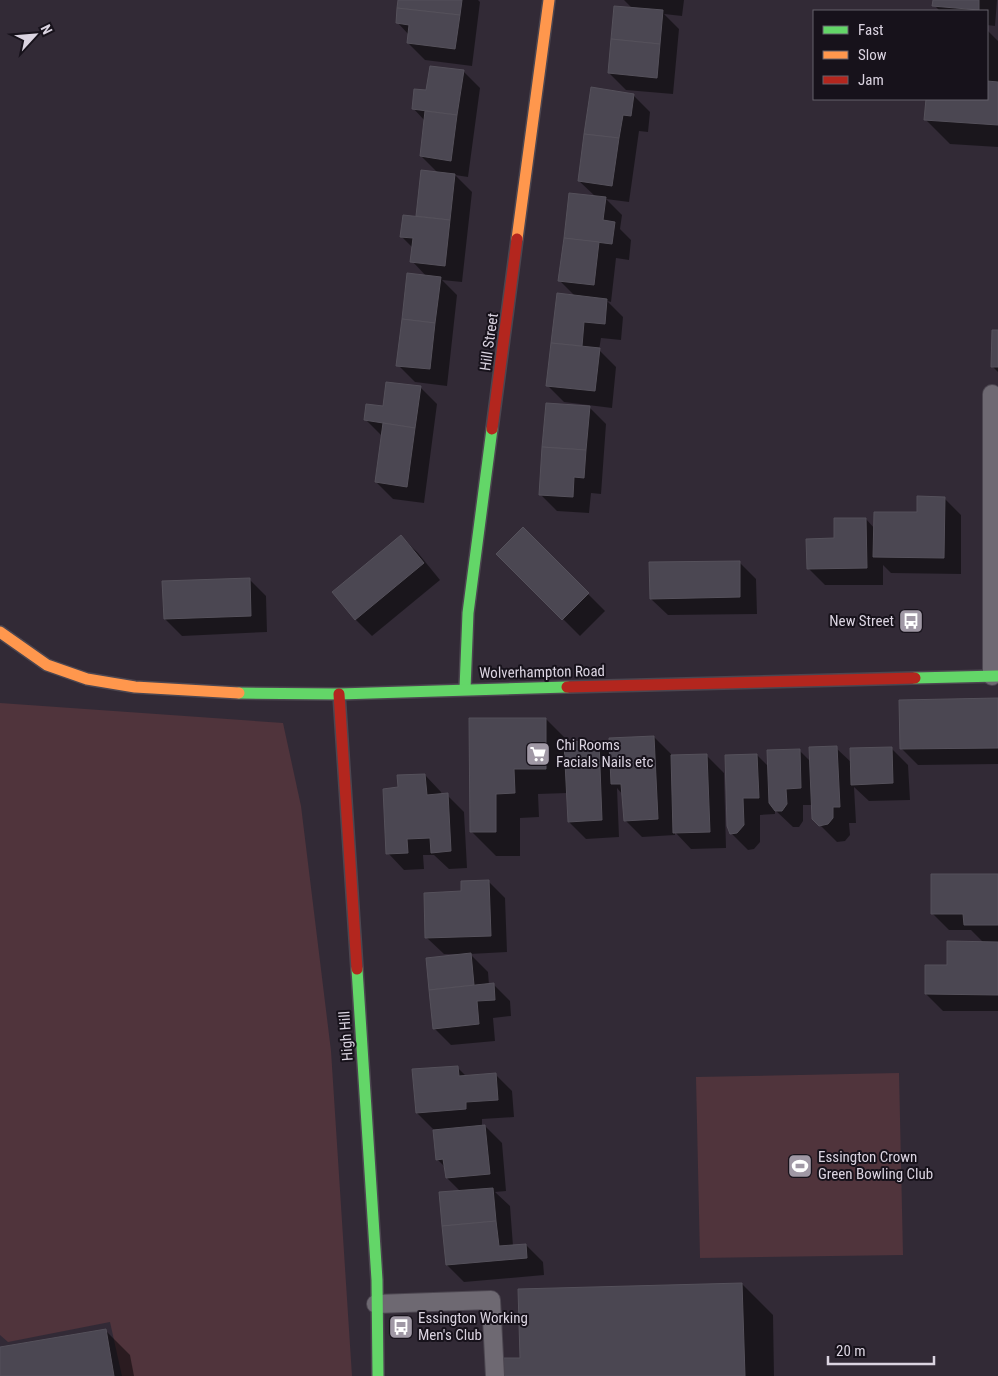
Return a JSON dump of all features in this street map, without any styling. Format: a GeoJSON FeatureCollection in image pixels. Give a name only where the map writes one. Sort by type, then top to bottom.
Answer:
{"type":"FeatureCollection","features":[{"type":"Feature","properties":{"kind":"street","name":"Hill Street"},"geometry":{"type":"LineString","coordinates":[[465,689],[468,613],[549,0]]}},
{"type":"Feature","properties":{"kind":"street","name":"Wolverhampton Road"},"geometry":{"type":"LineString","coordinates":[[0,632],[47,665],[87,680],[135,687],[234,693],[339,694],[465,689],[995,676]]}},
{"type":"Feature","properties":{"kind":"street","name":"High Hill"},"geometry":{"type":"LineString","coordinates":[[339,694],[377,1280],[378,1376]]}},
{"type":"Feature","properties":{"kind":"lane"},"geometry":{"type":"LineString","coordinates":[[992,394],[995,676]]}},
{"type":"Feature","properties":{"kind":"lane"},"geometry":{"type":"LineString","coordinates":[[376,1304],[490,1300],[495,1376]]}},
{"type":"Feature","properties":{"kind":"shaded area"},"geometry":{"type":"Polygon","coordinates":[[[0,703],[283,723],[301,806],[331,1051],[352,1376],[122,1376],[110,1322],[8,1342],[0,1335],[0,703]]]}},
{"type":"Feature","properties":{"kind":"shaded area","name":"Essington Crown Green Bowling Club"},"geometry":{"type":"Polygon","coordinates":[[[899,1073],[903,1255],[700,1258],[696,1077],[899,1073]]]}},
{"type":"Feature","properties":{"kind":"building"},"geometry":{"type":"Polygon","coordinates":[[[398,0],[462,0],[460,15],[397,8],[398,0]]]}},
{"type":"Feature","properties":{"kind":"building"},"geometry":{"type":"Polygon","coordinates":[[[933,0],[979,0],[979,10],[932,6],[933,0]]]}},
{"type":"Feature","properties":{"kind":"building"},"geometry":{"type":"Polygon","coordinates":[[[614,6],[663,10],[660,44],[611,39],[614,6]]]}},
{"type":"Feature","properties":{"kind":"building"},"geometry":{"type":"Polygon","coordinates":[[[397,8],[460,15],[455,49],[407,43],[409,25],[396,23],[397,8]]]}},
{"type":"Feature","properties":{"kind":"building"},"geometry":{"type":"Polygon","coordinates":[[[611,39],[660,44],[657,78],[608,73],[611,39]]]}},
{"type":"Feature","properties":{"kind":"building"},"geometry":{"type":"Polygon","coordinates":[[[430,66],[464,70],[457,115],[412,109],[414,89],[426,90],[430,66]]]}},
{"type":"Feature","properties":{"kind":"building"},"geometry":{"type":"Polygon","coordinates":[[[988,81],[998,82],[998,125],[924,120],[926,100],[988,100],[988,81]]]}},
{"type":"Feature","properties":{"kind":"building"},"geometry":{"type":"Polygon","coordinates":[[[591,87],[634,94],[631,116],[623,115],[619,138],[584,134],[591,87]]]}},
{"type":"Feature","properties":{"kind":"building"},"geometry":{"type":"Polygon","coordinates":[[[425,111],[457,115],[451,161],[420,156],[425,111]]]}},
{"type":"Feature","properties":{"kind":"building"},"geometry":{"type":"Polygon","coordinates":[[[584,134],[619,138],[612,186],[578,181],[584,134]]]}},
{"type":"Feature","properties":{"kind":"building"},"geometry":{"type":"Polygon","coordinates":[[[421,170],[455,174],[450,220],[416,216],[421,170]]]}},
{"type":"Feature","properties":{"kind":"building"},"geometry":{"type":"Polygon","coordinates":[[[569,193],[606,197],[603,220],[615,222],[612,244],[564,238],[569,193]]]}},
{"type":"Feature","properties":{"kind":"building"},"geometry":{"type":"Polygon","coordinates":[[[403,215],[450,220],[445,266],[410,262],[413,238],[400,237],[403,215]]]}},
{"type":"Feature","properties":{"kind":"building"},"geometry":{"type":"Polygon","coordinates":[[[564,238],[599,242],[594,285],[558,281],[564,238]]]}},
{"type":"Feature","properties":{"kind":"building"},"geometry":{"type":"Polygon","coordinates":[[[407,273],[441,277],[435,323],[402,319],[407,273]]]}},
{"type":"Feature","properties":{"kind":"building"},"geometry":{"type":"Polygon","coordinates":[[[557,293],[607,299],[605,324],[584,322],[582,346],[551,343],[557,293]]]}},
{"type":"Feature","properties":{"kind":"building"},"geometry":{"type":"Polygon","coordinates":[[[402,319],[435,323],[430,369],[396,366],[402,319]]]}},
{"type":"Feature","properties":{"kind":"building"},"geometry":{"type":"Polygon","coordinates":[[[992,330],[998,330],[998,367],[991,367],[992,330]]]}},
{"type":"Feature","properties":{"kind":"building"},"geometry":{"type":"Polygon","coordinates":[[[551,343],[600,348],[595,391],[546,386],[551,343]]]}},
{"type":"Feature","properties":{"kind":"building"},"geometry":{"type":"Polygon","coordinates":[[[386,382],[421,386],[415,428],[364,420],[366,404],[383,406],[386,382]]]}},
{"type":"Feature","properties":{"kind":"building"},"geometry":{"type":"Polygon","coordinates":[[[546,403],[590,406],[586,450],[542,447],[546,403]]]}},
{"type":"Feature","properties":{"kind":"building"},"geometry":{"type":"Polygon","coordinates":[[[383,423],[415,428],[407,487],[375,482],[383,423]]]}},
{"type":"Feature","properties":{"kind":"building"},"geometry":{"type":"Polygon","coordinates":[[[542,447],[586,450],[584,478],[574,477],[573,497],[539,495],[542,447]]]}},
{"type":"Feature","properties":{"kind":"building"},"geometry":{"type":"Polygon","coordinates":[[[917,496],[945,497],[944,558],[873,557],[874,512],[917,512],[917,496]]]}},
{"type":"Feature","properties":{"kind":"building"},"geometry":{"type":"Polygon","coordinates":[[[834,518],[866,518],[867,568],[807,569],[806,539],[834,538],[834,518]]]}},
{"type":"Feature","properties":{"kind":"building"},"geometry":{"type":"Polygon","coordinates":[[[523,527],[589,593],[562,620],[496,554],[523,527]]]}},
{"type":"Feature","properties":{"kind":"building"},"geometry":{"type":"Polygon","coordinates":[[[401,535],[424,563],[355,620],[332,592],[401,535]]]}},
{"type":"Feature","properties":{"kind":"building"},"geometry":{"type":"Polygon","coordinates":[[[740,561],[740,597],[650,599],[649,562],[740,561]]]}},
{"type":"Feature","properties":{"kind":"building"},"geometry":{"type":"Polygon","coordinates":[[[250,578],[251,616],[164,619],[162,581],[250,578]]]}},
{"type":"Feature","properties":{"kind":"building"},"geometry":{"type":"Polygon","coordinates":[[[998,698],[998,748],[900,749],[899,700],[998,698]]]}},
{"type":"Feature","properties":{"kind":"building"},"geometry":{"type":"Polygon","coordinates":[[[469,718],[546,718],[546,769],[514,769],[515,793],[496,794],[496,832],[470,832],[469,718]]]}},
{"type":"Feature","properties":{"kind":"building"},"geometry":{"type":"Polygon","coordinates":[[[654,736],[658,819],[624,821],[621,784],[611,784],[609,738],[654,736]]]}},
{"type":"Feature","properties":{"kind":"building"},"geometry":{"type":"Polygon","coordinates":[[[599,741],[602,820],[568,822],[564,742],[599,741]]]}},
{"type":"Feature","properties":{"kind":"building"},"geometry":{"type":"Polygon","coordinates":[[[837,746],[840,807],[833,807],[833,818],[828,824],[819,826],[812,819],[809,747],[837,746]]]}},
{"type":"Feature","properties":{"kind":"building"},"geometry":{"type":"Polygon","coordinates":[[[892,747],[893,783],[851,785],[850,748],[892,747]]]}},
{"type":"Feature","properties":{"kind":"building"},"geometry":{"type":"Polygon","coordinates":[[[800,749],[801,788],[786,789],[787,804],[782,811],[775,811],[769,803],[767,750],[800,749]]]}},
{"type":"Feature","properties":{"kind":"building"},"geometry":{"type":"Polygon","coordinates":[[[707,754],[710,832],[673,833],[671,755],[707,754]]]}},
{"type":"Feature","properties":{"kind":"building"},"geometry":{"type":"Polygon","coordinates":[[[757,754],[759,798],[743,798],[744,825],[737,833],[730,834],[727,826],[725,755],[757,754]]]}},
{"type":"Feature","properties":{"kind":"building"},"geometry":{"type":"Polygon","coordinates":[[[425,774],[427,795],[448,793],[451,851],[431,853],[430,838],[407,839],[408,853],[386,854],[383,789],[398,787],[397,775],[425,774]]]}},
{"type":"Feature","properties":{"kind":"building"},"geometry":{"type":"Polygon","coordinates":[[[931,874],[998,874],[998,925],[964,925],[963,914],[931,914],[931,874]]]}},
{"type":"Feature","properties":{"kind":"building"},"geometry":{"type":"Polygon","coordinates":[[[489,880],[491,936],[425,938],[424,893],[461,891],[461,881],[489,880]]]}},
{"type":"Feature","properties":{"kind":"building"},"geometry":{"type":"Polygon","coordinates":[[[947,941],[998,942],[998,995],[925,994],[925,965],[947,965],[947,941]]]}},
{"type":"Feature","properties":{"kind":"building"},"geometry":{"type":"Polygon","coordinates":[[[471,953],[474,985],[429,990],[426,958],[471,953]]]}},
{"type":"Feature","properties":{"kind":"building"},"geometry":{"type":"Polygon","coordinates":[[[494,983],[495,1000],[477,1001],[479,1024],[433,1029],[429,990],[494,983]]]}},
{"type":"Feature","properties":{"kind":"building"},"geometry":{"type":"Polygon","coordinates":[[[458,1066],[459,1076],[496,1073],[498,1100],[466,1102],[466,1109],[416,1113],[412,1069],[458,1066]]]}},
{"type":"Feature","properties":{"kind":"building"},"geometry":{"type":"Polygon","coordinates":[[[485,1125],[490,1174],[446,1178],[443,1159],[436,1160],[433,1130],[485,1125]]]}},
{"type":"Feature","properties":{"kind":"building"},"geometry":{"type":"Polygon","coordinates":[[[493,1188],[496,1221],[442,1226],[439,1192],[493,1188]]]}},
{"type":"Feature","properties":{"kind":"building"},"geometry":{"type":"Polygon","coordinates":[[[496,1221],[499,1246],[526,1244],[527,1258],[446,1265],[442,1226],[496,1221]]]}},
{"type":"Feature","properties":{"kind":"building"},"geometry":{"type":"Polygon","coordinates":[[[742,1283],[745,1376],[504,1376],[503,1358],[520,1358],[518,1289],[742,1283]]]}},
{"type":"Feature","properties":{"kind":"building"},"geometry":{"type":"Polygon","coordinates":[[[106,1329],[114,1376],[0,1376],[0,1347],[106,1329]]]}},
{"type":"Feature","properties":{"kind":"traffic: fast"},"geometry":{"type":"LineString","coordinates":[[465,689],[468,613],[492,429]]}},
{"type":"Feature","properties":{"kind":"traffic: fast"},"geometry":{"type":"LineString","coordinates":[[915,678],[998,676]]}},
{"type":"Feature","properties":{"kind":"traffic: fast"},"geometry":{"type":"LineString","coordinates":[[239,693],[339,694],[567,687]]}},
{"type":"Feature","properties":{"kind":"traffic: fast"},"geometry":{"type":"LineString","coordinates":[[357,969],[377,1280],[378,1376]]}},
{"type":"Feature","properties":{"kind":"traffic: slow"},"geometry":{"type":"LineString","coordinates":[[517,239],[549,0]]}},
{"type":"Feature","properties":{"kind":"traffic: slow"},"geometry":{"type":"LineString","coordinates":[[0,632],[47,665],[87,679],[135,687],[239,693]]}},
{"type":"Feature","properties":{"kind":"traffic: jam"},"geometry":{"type":"LineString","coordinates":[[492,429],[517,239]]}},
{"type":"Feature","properties":{"kind":"traffic: jam"},"geometry":{"type":"LineString","coordinates":[[567,687],[915,678]]}},
{"type":"Feature","properties":{"kind":"traffic: jam"},"geometry":{"type":"LineString","coordinates":[[339,694],[357,969]]}},
{"type":"Feature","properties":{"kind":"place","name":"New Street"},"geometry":{"type":"Point","coordinates":[911,621]}},
{"type":"Feature","properties":{"kind":"place","name":"Chi Rooms Facials Nails etc"},"geometry":{"type":"Point","coordinates":[538,754]}},
{"type":"Feature","properties":{"kind":"place","name":"Essington Crown Green Bowling Club"},"geometry":{"type":"Point","coordinates":[800,1166]}},
{"type":"Feature","properties":{"kind":"place","name":"Essington Working Men's Club"},"geometry":{"type":"Point","coordinates":[401,1327]}}]}
